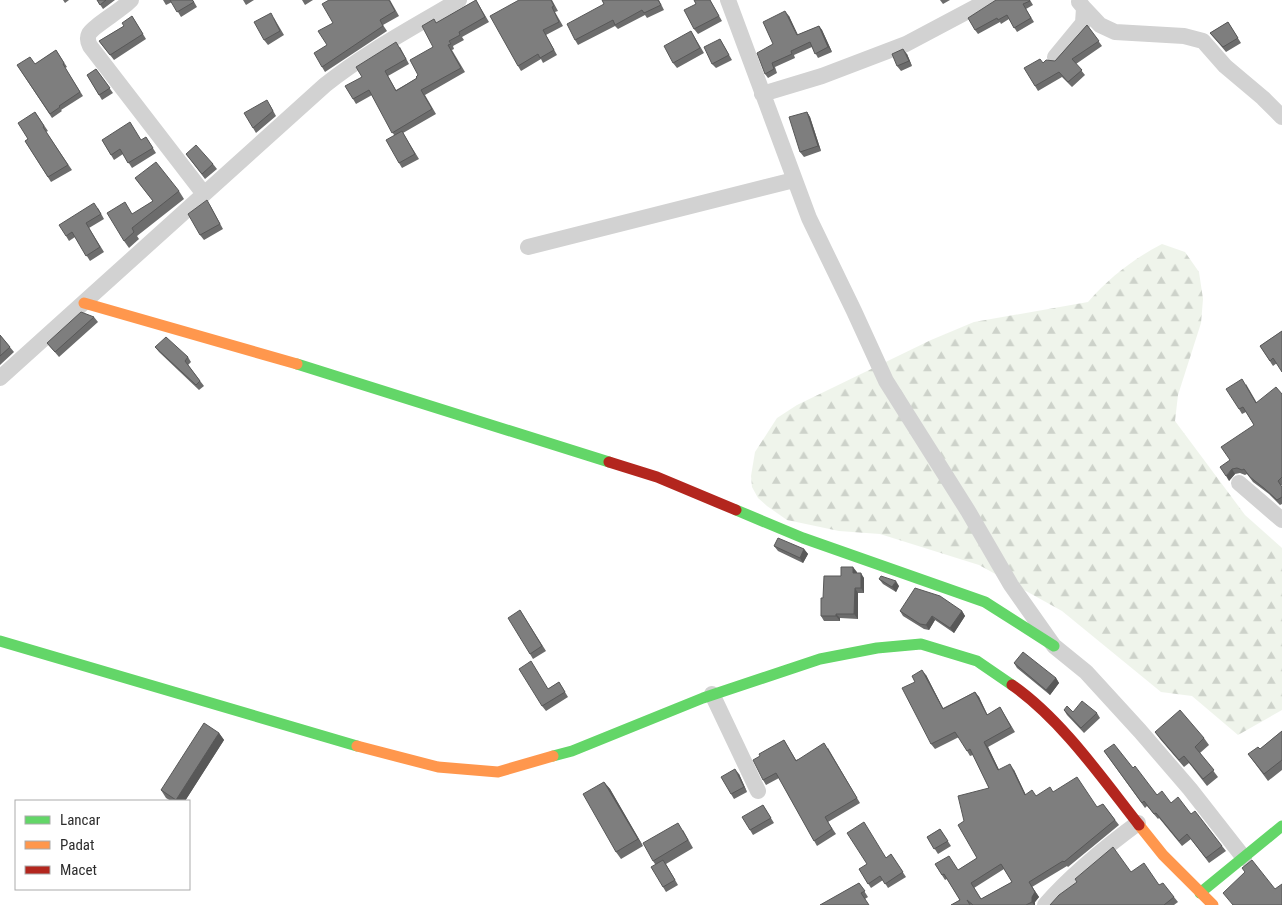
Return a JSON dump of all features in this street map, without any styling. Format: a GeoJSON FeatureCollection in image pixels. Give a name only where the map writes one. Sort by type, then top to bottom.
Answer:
{"type":"FeatureCollection","features":[{"type":"Feature","properties":{"kind":"main road"},"geometry":{"type":"LineString","coordinates":[[84,303],[293,363],[657,477],[803,538],[985,602],[1054,646]]}},
{"type":"Feature","properties":{"kind":"main road"},"geometry":{"type":"LineString","coordinates":[[0,641],[370,750],[438,766],[498,772],[572,751],[712,694],[820,659],[877,648],[921,644],[977,661],[1030,698],[1082,753],[1163,855],[1213,905]]}},
{"type":"Feature","properties":{"kind":"main road"},"geometry":{"type":"LineString","coordinates":[[1200,893],[1282,826]]}},
{"type":"Feature","properties":{"kind":"street"},"geometry":{"type":"LineString","coordinates":[[131,0],[116,14],[90,32],[88,39],[90,46],[204,194]]}},
{"type":"Feature","properties":{"kind":"street"},"geometry":{"type":"LineString","coordinates":[[0,378],[342,71],[459,0]]}},
{"type":"Feature","properties":{"kind":"street"},"geometry":{"type":"LineString","coordinates":[[728,0],[808,218],[886,381],[968,511],[1010,585],[1054,646],[1086,672],[1140,731],[1190,789],[1244,858]]}},
{"type":"Feature","properties":{"kind":"street"},"geometry":{"type":"LineString","coordinates":[[762,94],[822,76],[906,44],[989,0]]}},
{"type":"Feature","properties":{"kind":"street"},"geometry":{"type":"LineString","coordinates":[[1056,57],[1083,23],[1081,4]]}},
{"type":"Feature","properties":{"kind":"street"},"geometry":{"type":"LineString","coordinates":[[1081,4],[1100,25],[1115,32],[1184,36],[1203,41],[1225,66],[1282,117]]}},
{"type":"Feature","properties":{"kind":"street"},"geometry":{"type":"LineString","coordinates":[[528,247],[794,180]]}},
{"type":"Feature","properties":{"kind":"street"},"geometry":{"type":"LineString","coordinates":[[1240,484],[1282,520]]}},
{"type":"Feature","properties":{"kind":"street"},"geometry":{"type":"LineString","coordinates":[[712,694],[758,791]]}},
{"type":"Feature","properties":{"kind":"street"},"geometry":{"type":"LineString","coordinates":[[1045,905],[1099,851],[1138,823]]}},
{"type":"Feature","properties":{"kind":"green space"},"geometry":{"type":"Polygon","coordinates":[[[1162,244],[1185,252],[1199,272],[1203,299],[1201,323],[1178,395],[1175,421],[1245,515],[1282,548],[1282,710],[1238,735],[1192,696],[1161,692],[1062,611],[979,565],[880,534],[839,531],[787,520],[758,498],[752,487],[751,476],[755,452],[777,418],[797,405],[931,340],[974,322],[1088,302],[1122,270],[1162,244]]]}},
{"type":"Feature","properties":{"kind":"building"},"geometry":{"type":"Polygon","coordinates":[[[97,0],[106,0],[100,5],[97,0]]]}},
{"type":"Feature","properties":{"kind":"building"},"geometry":{"type":"Polygon","coordinates":[[[170,0],[192,0],[194,2],[177,12],[170,0]]]}},
{"type":"Feature","properties":{"kind":"building"},"geometry":{"type":"Polygon","coordinates":[[[329,0],[389,0],[395,11],[380,20],[383,26],[322,67],[314,53],[327,45],[318,31],[333,23],[322,4],[329,0]]]}},
{"type":"Feature","properties":{"kind":"building"},"geometry":{"type":"Polygon","coordinates":[[[476,0],[485,17],[459,32],[460,35],[449,41],[451,44],[448,45],[461,68],[421,90],[432,109],[392,133],[369,90],[353,99],[345,86],[362,77],[356,67],[396,42],[406,59],[385,71],[396,91],[417,78],[418,75],[410,60],[433,47],[422,26],[434,19],[436,23],[476,0]]]}},
{"type":"Feature","properties":{"kind":"building"},"geometry":{"type":"Polygon","coordinates":[[[519,0],[551,0],[559,22],[543,30],[554,50],[540,58],[538,54],[518,66],[490,16],[519,0]]]}},
{"type":"Feature","properties":{"kind":"building"},"geometry":{"type":"Polygon","coordinates":[[[602,0],[658,0],[661,5],[644,13],[642,10],[615,25],[613,20],[575,40],[567,24],[604,4],[602,0]]]}},
{"type":"Feature","properties":{"kind":"building"},"geometry":{"type":"Polygon","coordinates":[[[694,0],[710,0],[719,16],[694,29],[684,10],[696,4],[694,0]]]}},
{"type":"Feature","properties":{"kind":"building"},"geometry":{"type":"Polygon","coordinates":[[[996,0],[1029,0],[1023,4],[1031,18],[1014,28],[1007,15],[998,20],[997,18],[975,30],[968,18],[996,0]]]}},
{"type":"Feature","properties":{"kind":"building"},"geometry":{"type":"Polygon","coordinates":[[[785,11],[797,35],[819,26],[828,47],[815,54],[810,42],[791,51],[792,54],[772,63],[774,69],[765,74],[757,53],[773,44],[763,22],[785,11]]]}},
{"type":"Feature","properties":{"kind":"building"},"geometry":{"type":"Polygon","coordinates":[[[271,13],[280,31],[264,40],[254,22],[271,13]]]}},
{"type":"Feature","properties":{"kind":"building"},"geometry":{"type":"Polygon","coordinates":[[[132,16],[143,34],[110,55],[99,41],[124,26],[122,23],[132,16]]]}},
{"type":"Feature","properties":{"kind":"building"},"geometry":{"type":"Polygon","coordinates":[[[1228,22],[1238,38],[1223,47],[1210,33],[1228,22]]]}},
{"type":"Feature","properties":{"kind":"building"},"geometry":{"type":"Polygon","coordinates":[[[1087,25],[1099,41],[1072,59],[1082,70],[1068,82],[1059,72],[1035,86],[1024,68],[1040,59],[1043,63],[1046,60],[1055,61],[1087,25]]]}},
{"type":"Feature","properties":{"kind":"building"},"geometry":{"type":"Polygon","coordinates":[[[691,31],[700,48],[673,63],[664,46],[691,31]]]}},
{"type":"Feature","properties":{"kind":"building"},"geometry":{"type":"Polygon","coordinates":[[[720,39],[729,55],[712,64],[704,47],[720,39]]]}},
{"type":"Feature","properties":{"kind":"building"},"geometry":{"type":"Polygon","coordinates":[[[903,49],[909,61],[897,66],[892,54],[903,49]]]}},
{"type":"Feature","properties":{"kind":"building"},"geometry":{"type":"Polygon","coordinates":[[[56,50],[80,92],[50,114],[17,65],[30,57],[35,64],[56,50]]]}},
{"type":"Feature","properties":{"kind":"building"},"geometry":{"type":"Polygon","coordinates":[[[96,69],[110,88],[99,95],[87,75],[96,69]]]}},
{"type":"Feature","properties":{"kind":"building"},"geometry":{"type":"Polygon","coordinates":[[[267,100],[273,111],[253,128],[244,113],[267,100]]]}},
{"type":"Feature","properties":{"kind":"building"},"geometry":{"type":"Polygon","coordinates":[[[35,112],[68,165],[48,177],[25,141],[28,139],[18,123],[35,112]]]}},
{"type":"Feature","properties":{"kind":"building"},"geometry":{"type":"Polygon","coordinates":[[[807,112],[818,146],[800,152],[789,117],[807,112]]]}},
{"type":"Feature","properties":{"kind":"building"},"geometry":{"type":"Polygon","coordinates":[[[130,122],[141,140],[146,137],[153,148],[128,163],[120,149],[111,155],[102,140],[130,122]]]}},
{"type":"Feature","properties":{"kind":"building"},"geometry":{"type":"Polygon","coordinates":[[[402,131],[415,154],[399,163],[386,140],[402,131]]]}},
{"type":"Feature","properties":{"kind":"building"},"geometry":{"type":"Polygon","coordinates":[[[196,145],[213,164],[202,174],[186,154],[196,145]]]}},
{"type":"Feature","properties":{"kind":"building"},"geometry":{"type":"Polygon","coordinates":[[[156,162],[179,191],[132,228],[134,232],[124,241],[107,213],[125,202],[132,214],[153,201],[135,178],[156,162]]]}},
{"type":"Feature","properties":{"kind":"building"},"geometry":{"type":"Polygon","coordinates":[[[207,200],[220,224],[200,235],[188,214],[207,200]]]}},
{"type":"Feature","properties":{"kind":"building"},"geometry":{"type":"Polygon","coordinates":[[[94,203],[101,214],[86,223],[100,247],[86,256],[72,232],[66,236],[59,225],[94,203]]]}},
{"type":"Feature","properties":{"kind":"building"},"geometry":{"type":"Polygon","coordinates":[[[81,312],[94,317],[55,352],[47,343],[81,312]]]}},
{"type":"Feature","properties":{"kind":"building"},"geometry":{"type":"Polygon","coordinates":[[[1282,331],[1282,372],[1273,358],[1270,361],[1260,346],[1282,331]]]}},
{"type":"Feature","properties":{"kind":"building"},"geometry":{"type":"Polygon","coordinates":[[[0,335],[10,347],[0,356],[0,335]]]}},
{"type":"Feature","properties":{"kind":"building"},"geometry":{"type":"Polygon","coordinates":[[[166,337],[188,357],[185,361],[200,381],[196,385],[155,347],[166,337]]]}},
{"type":"Feature","properties":{"kind":"building"},"geometry":{"type":"Polygon","coordinates":[[[1242,379],[1256,403],[1276,387],[1282,394],[1282,477],[1278,481],[1282,487],[1282,497],[1277,500],[1250,477],[1244,469],[1232,469],[1226,476],[1220,467],[1230,460],[1221,447],[1254,425],[1243,407],[1239,409],[1226,389],[1242,379]]]}},
{"type":"Feature","properties":{"kind":"building"},"geometry":{"type":"Polygon","coordinates":[[[778,538],[804,549],[800,558],[774,546],[778,538]]]}},
{"type":"Feature","properties":{"kind":"building"},"geometry":{"type":"Polygon","coordinates":[[[841,567],[853,567],[853,573],[861,573],[861,588],[855,588],[854,614],[821,616],[824,576],[841,576],[841,567]]]}},
{"type":"Feature","properties":{"kind":"building"},"geometry":{"type":"Polygon","coordinates":[[[881,576],[896,581],[892,587],[879,579],[881,576]]]}},
{"type":"Feature","properties":{"kind":"building"},"geometry":{"type":"Polygon","coordinates":[[[915,588],[940,596],[962,611],[950,628],[932,616],[926,625],[920,624],[900,611],[915,588]]]}},
{"type":"Feature","properties":{"kind":"building"},"geometry":{"type":"Polygon","coordinates":[[[520,610],[542,646],[530,654],[508,618],[520,610]]]}},
{"type":"Feature","properties":{"kind":"building"},"geometry":{"type":"Polygon","coordinates":[[[1023,652],[1056,678],[1046,690],[1014,663],[1023,652]]]}},
{"type":"Feature","properties":{"kind":"building"},"geometry":{"type":"Polygon","coordinates":[[[531,661],[548,689],[559,682],[565,692],[542,706],[519,669],[531,661]]]}},
{"type":"Feature","properties":{"kind":"building"},"geometry":{"type":"Polygon","coordinates":[[[922,670],[943,709],[975,692],[987,715],[1000,707],[1011,727],[984,742],[998,770],[1010,764],[1025,795],[1032,790],[1036,796],[1050,787],[1053,792],[1077,777],[1097,807],[1103,804],[1115,820],[1064,862],[1029,882],[1035,892],[1032,902],[1026,905],[973,905],[967,900],[970,905],[951,905],[960,900],[944,874],[942,875],[935,864],[949,856],[958,870],[977,858],[958,825],[964,821],[958,796],[989,788],[970,749],[967,751],[955,732],[931,744],[902,688],[915,682],[912,676],[922,670]],[[1001,864],[971,883],[981,899],[1012,882],[1001,864]]]}},
{"type":"Feature","properties":{"kind":"building"},"geometry":{"type":"Polygon","coordinates":[[[1082,701],[1097,713],[1081,728],[1064,710],[1067,706],[1073,712],[1082,701]]]}},
{"type":"Feature","properties":{"kind":"building"},"geometry":{"type":"Polygon","coordinates":[[[1180,710],[1204,738],[1195,747],[1214,770],[1203,779],[1184,756],[1179,760],[1155,732],[1180,710]]]}},
{"type":"Feature","properties":{"kind":"building"},"geometry":{"type":"Polygon","coordinates":[[[204,723],[219,733],[176,800],[161,790],[204,723]]]}},
{"type":"Feature","properties":{"kind":"building"},"geometry":{"type":"Polygon","coordinates":[[[1282,731],[1282,760],[1264,774],[1248,754],[1258,747],[1260,749],[1282,731]]]}},
{"type":"Feature","properties":{"kind":"building"},"geometry":{"type":"Polygon","coordinates":[[[784,740],[796,761],[824,743],[857,798],[825,817],[832,829],[814,841],[776,773],[763,780],[753,760],[760,756],[759,754],[784,740]]]}},
{"type":"Feature","properties":{"kind":"building"},"geometry":{"type":"Polygon","coordinates":[[[1114,744],[1133,768],[1135,766],[1157,795],[1162,791],[1171,803],[1178,797],[1191,814],[1195,811],[1222,846],[1206,858],[1187,834],[1179,841],[1156,813],[1154,814],[1144,801],[1142,803],[1104,751],[1114,744]]]}},
{"type":"Feature","properties":{"kind":"building"},"geometry":{"type":"Polygon","coordinates":[[[735,769],[744,787],[731,794],[721,777],[735,769]]]}},
{"type":"Feature","properties":{"kind":"building"},"geometry":{"type":"Polygon","coordinates":[[[604,782],[638,839],[616,852],[583,794],[604,782]]]}},
{"type":"Feature","properties":{"kind":"building"},"geometry":{"type":"Polygon","coordinates":[[[763,805],[771,818],[750,830],[742,817],[763,805]]]}},
{"type":"Feature","properties":{"kind":"building"},"geometry":{"type":"Polygon","coordinates":[[[864,822],[886,858],[891,854],[903,872],[885,884],[880,876],[868,884],[859,869],[867,864],[847,833],[864,822]]]}},
{"type":"Feature","properties":{"kind":"building"},"geometry":{"type":"Polygon","coordinates":[[[678,823],[688,840],[653,861],[643,843],[678,823]]]}},
{"type":"Feature","properties":{"kind":"building"},"geometry":{"type":"Polygon","coordinates":[[[940,829],[948,841],[934,849],[927,837],[940,829]]]}},
{"type":"Feature","properties":{"kind":"building"},"geometry":{"type":"Polygon","coordinates":[[[1113,847],[1131,872],[1144,863],[1159,885],[1163,883],[1174,897],[1164,905],[1050,905],[1059,895],[1077,882],[1075,879],[1113,847]]]}},
{"type":"Feature","properties":{"kind":"building"},"geometry":{"type":"Polygon","coordinates":[[[663,860],[675,880],[663,887],[651,867],[663,860]]]}},
{"type":"Feature","properties":{"kind":"building"},"geometry":{"type":"Polygon","coordinates":[[[1252,860],[1275,889],[1282,884],[1282,905],[1233,905],[1223,893],[1245,872],[1242,868],[1252,860]]]}},
{"type":"Feature","properties":{"kind":"building"},"geometry":{"type":"Polygon","coordinates":[[[859,883],[865,891],[861,893],[869,905],[820,905],[859,883]]]}},
{"type":"Feature","properties":{"kind":"traffic: fast"},"geometry":{"type":"LineString","coordinates":[[297,364],[609,462]]}},
{"type":"Feature","properties":{"kind":"traffic: fast"},"geometry":{"type":"LineString","coordinates":[[736,510],[803,538],[985,602],[1054,646]]}},
{"type":"Feature","properties":{"kind":"traffic: fast"},"geometry":{"type":"LineString","coordinates":[[0,641],[357,746]]}},
{"type":"Feature","properties":{"kind":"traffic: fast"},"geometry":{"type":"LineString","coordinates":[[553,756],[572,751],[703,698],[820,659],[877,648],[921,644],[977,661],[1012,685]]}},
{"type":"Feature","properties":{"kind":"traffic: fast"},"geometry":{"type":"LineString","coordinates":[[1200,893],[1282,826]]}},
{"type":"Feature","properties":{"kind":"traffic: slow"},"geometry":{"type":"LineString","coordinates":[[84,303],[297,364]]}},
{"type":"Feature","properties":{"kind":"traffic: slow"},"geometry":{"type":"LineString","coordinates":[[357,746],[438,767],[498,772],[553,756]]}},
{"type":"Feature","properties":{"kind":"traffic: slow"},"geometry":{"type":"LineString","coordinates":[[1139,825],[1163,855],[1213,905]]}},
{"type":"Feature","properties":{"kind":"traffic: jam"},"geometry":{"type":"LineString","coordinates":[[609,462],[657,477],[736,510]]}},
{"type":"Feature","properties":{"kind":"traffic: jam"},"geometry":{"type":"LineString","coordinates":[[1012,685],[1030,699],[1064,732],[1139,825]]}}]}
